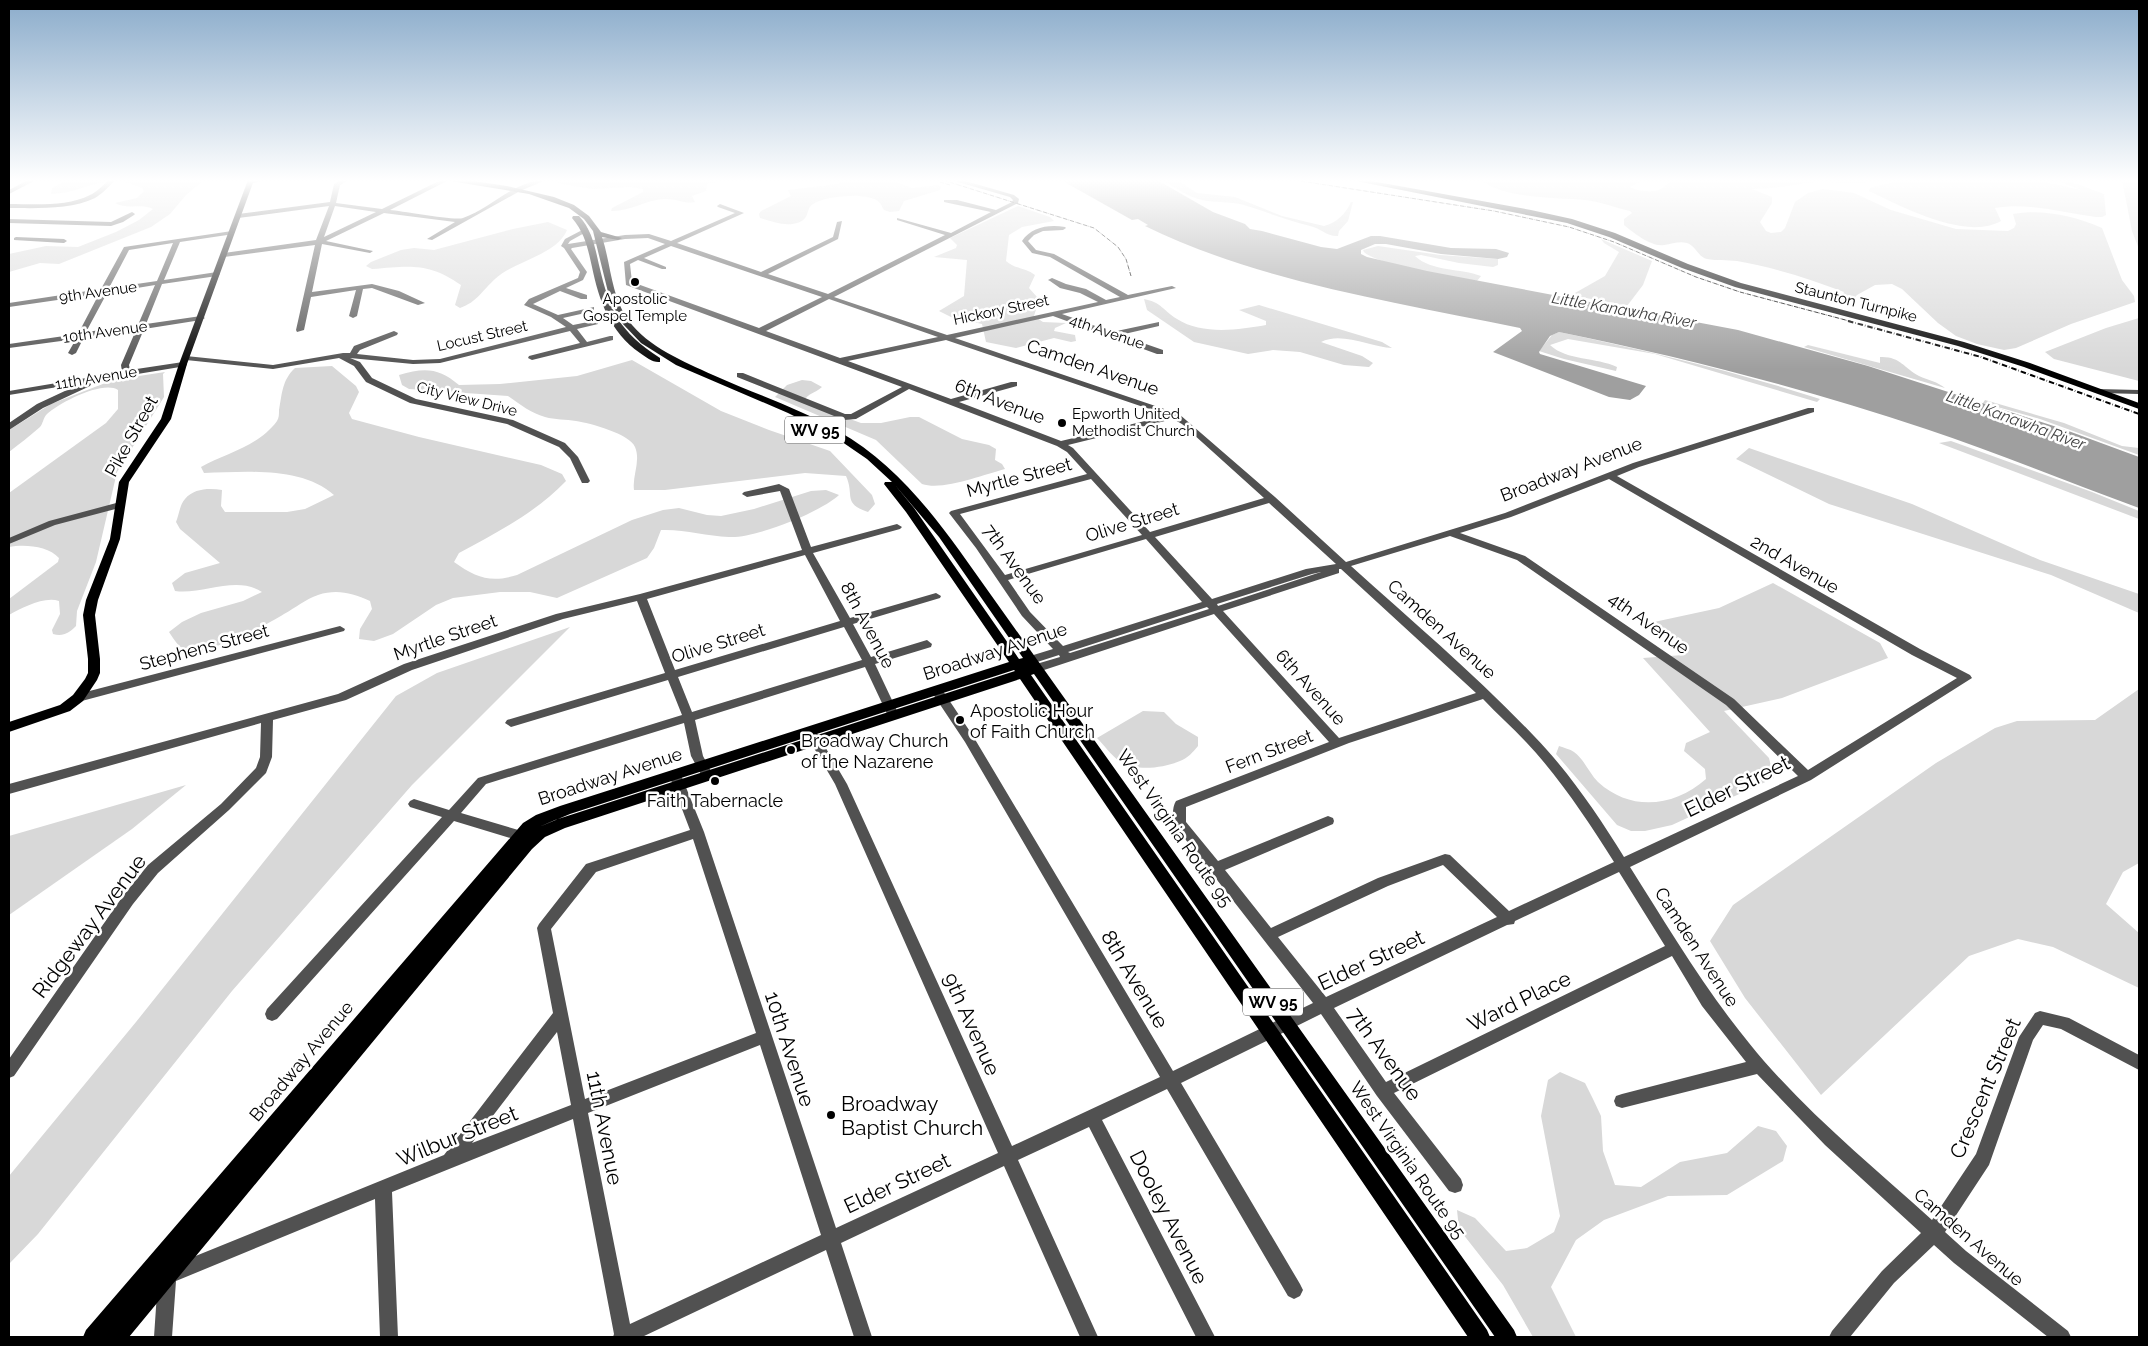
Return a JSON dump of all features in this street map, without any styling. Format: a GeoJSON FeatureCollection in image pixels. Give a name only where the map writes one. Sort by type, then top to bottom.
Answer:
{"type":"FeatureCollection","features":[{"type":"Feature","properties":{"kind":"main road","name":"Pike Street"},"geometry":{"type":"LineString","coordinates":[[9,727],[65,708],[86,689],[94,673],[89,615],[92,600],[115,539],[124,482],[166,419],[228,243]]}},
{"type":"Feature","properties":{"kind":"main road","name":"West Virginia Route 95"},"geometry":{"type":"LineString","coordinates":[[597,243],[606,307],[612,319],[624,334],[641,349],[658,360],[812,428],[839,443],[872,467],[903,500],[1288,1023],[1507,1337]]}},
{"type":"Feature","properties":{"kind":"main road","name":"West Virginia Route 95"},"geometry":{"type":"LineString","coordinates":[[597,243],[614,300],[620,313],[632,329],[651,346],[668,356],[826,429],[858,448],[884,468],[930,517],[1027,667],[1270,1031],[1480,1337]]}},
{"type":"Feature","properties":{"kind":"main road","name":"Staunton Turnpike"},"geometry":{"type":"LineString","coordinates":[[1632,243],[1686,266],[1738,285],[1961,344],[2027,364],[2137,405]]}},
{"type":"Feature","properties":{"kind":"main road","name":"Broadway Avenue"},"geometry":{"type":"LineString","coordinates":[[93,1337],[160,1272],[525,837],[677,780],[1027,667]]}},
{"type":"Feature","properties":{"kind":"main road","name":"Broadway Avenue"},"geometry":{"type":"LineString","coordinates":[[116,1337],[160,1272]]}},
{"type":"Feature","properties":{"kind":"street"},"geometry":{"type":"LineString","coordinates":[[72,354],[126,248],[164,243]]}},
{"type":"Feature","properties":{"kind":"street"},"geometry":{"type":"LineString","coordinates":[[129,373],[126,372],[125,365],[176,243]]}},
{"type":"Feature","properties":{"kind":"street"},"geometry":{"type":"LineString","coordinates":[[224,255],[313,243]]}},
{"type":"Feature","properties":{"kind":"street"},"geometry":{"type":"LineString","coordinates":[[300,330],[319,243]]}},
{"type":"Feature","properties":{"kind":"street"},"geometry":{"type":"LineString","coordinates":[[324,243],[370,250]]}},
{"type":"Feature","properties":{"kind":"street"},"geometry":{"type":"LineString","coordinates":[[565,243],[563,245],[584,272],[581,279],[532,301],[528,306],[559,317],[583,341]]}},
{"type":"Feature","properties":{"kind":"street"},"geometry":{"type":"LineString","coordinates":[[567,249],[572,245],[581,243]]}},
{"type":"Feature","properties":{"kind":"street"},"geometry":{"type":"LineString","coordinates":[[638,258],[673,243]]}},
{"type":"Feature","properties":{"kind":"street","name":"Camden Avenue"},"geometry":{"type":"LineString","coordinates":[[673,243],[1176,416],[1198,433],[1486,694],[1522,731],[1557,771],[1601,831],[1716,1014],[1759,1066],[1830,1139],[1934,1233],[2005,1294],[2062,1337]]}},
{"type":"Feature","properties":{"kind":"street"},"geometry":{"type":"LineString","coordinates":[[762,274],[827,243]]}},
{"type":"Feature","properties":{"kind":"street"},"geometry":{"type":"LineString","coordinates":[[758,332],[937,243]]}},
{"type":"Feature","properties":{"kind":"street"},"geometry":{"type":"LineString","coordinates":[[1026,243],[1034,252],[1052,255],[1127,298]]}},
{"type":"Feature","properties":{"kind":"street"},"geometry":{"type":"LineString","coordinates":[[638,258],[664,268]]}},
{"type":"Feature","properties":{"kind":"street","name":"6th Avenue"},"geometry":{"type":"LineString","coordinates":[[638,258],[626,263],[629,283],[1060,444],[1070,450],[1337,743]]}},
{"type":"Feature","properties":{"kind":"street","name":"9th Avenue"},"geometry":{"type":"LineString","coordinates":[[9,305],[217,274]]}},
{"type":"Feature","properties":{"kind":"street"},"geometry":{"type":"LineString","coordinates":[[1052,280],[1063,286],[1083,291],[1104,302]]}},
{"type":"Feature","properties":{"kind":"street"},"geometry":{"type":"LineString","coordinates":[[308,295],[372,286],[421,303]]}},
{"type":"Feature","properties":{"kind":"street"},"geometry":{"type":"LineString","coordinates":[[353,316],[360,287]]}},
{"type":"Feature","properties":{"kind":"street"},"geometry":{"type":"LineString","coordinates":[[562,288],[584,297]]}},
{"type":"Feature","properties":{"kind":"street","name":"Hickory Street"},"geometry":{"type":"LineString","coordinates":[[836,361],[1172,288]]}},
{"type":"Feature","properties":{"kind":"street"},"geometry":{"type":"LineString","coordinates":[[559,317],[592,309]]}},
{"type":"Feature","properties":{"kind":"street","name":"4th Avenue"},"geometry":{"type":"LineString","coordinates":[[1054,314],[1160,352]]}},
{"type":"Feature","properties":{"kind":"street","name":"10th Avenue"},"geometry":{"type":"LineString","coordinates":[[9,346],[201,318]]}},
{"type":"Feature","properties":{"kind":"street","name":"Locust Street"},"geometry":{"type":"LineString","coordinates":[[343,355],[413,362],[440,361],[595,322]]}},
{"type":"Feature","properties":{"kind":"street"},"geometry":{"type":"LineString","coordinates":[[1114,334],[1156,324]]}},
{"type":"Feature","properties":{"kind":"street"},"geometry":{"type":"LineString","coordinates":[[353,355],[357,348],[394,333]]}},
{"type":"Feature","properties":{"kind":"street","name":"Locust Street"},"geometry":{"type":"LineString","coordinates":[[532,358],[583,341],[610,338]]}},
{"type":"Feature","properties":{"kind":"street","name":"11th Avenue"},"geometry":{"type":"LineString","coordinates":[[9,393],[129,373],[185,361],[273,367],[343,355]]}},
{"type":"Feature","properties":{"kind":"street","name":"City View Drive"},"geometry":{"type":"LineString","coordinates":[[331,356],[350,360],[357,364],[369,380],[413,401],[510,422],[562,445],[574,457],[585,481]]}},
{"type":"Feature","properties":{"kind":"street"},"geometry":{"type":"LineString","coordinates":[[740,375],[844,417],[853,417],[907,387]]}},
{"type":"Feature","properties":{"kind":"street"},"geometry":{"type":"LineString","coordinates":[[9,427],[40,406],[104,377]]}},
{"type":"Feature","properties":{"kind":"street"},"geometry":{"type":"LineString","coordinates":[[949,402],[1014,384]]}},
{"type":"Feature","properties":{"kind":"street"},"geometry":{"type":"LineString","coordinates":[[2100,392],[2139,392]]}},
{"type":"Feature","properties":{"kind":"street","name":"Broadway Avenue"},"geometry":{"type":"LineString","coordinates":[[1214,606],[1306,572],[1345,565],[1517,512],[1670,453],[1812,410]]}},
{"type":"Feature","properties":{"kind":"street","name":"Myrtle Street"},"geometry":{"type":"LineString","coordinates":[[1060,444],[1176,416]]}},
{"type":"Feature","properties":{"kind":"street","name":"2nd Avenue"},"geometry":{"type":"LineString","coordinates":[[1609,475],[1909,648],[1966,678]]}},
{"type":"Feature","properties":{"kind":"street","name":"Myrtle Street"},"geometry":{"type":"LineString","coordinates":[[954,513],[1092,476]]}},
{"type":"Feature","properties":{"kind":"street","name":"8th Avenue"},"geometry":{"type":"LineString","coordinates":[[747,494],[779,487],[784,489],[808,552],[868,662],[890,711]]}},
{"type":"Feature","properties":{"kind":"street","name":"Olive Street"},"geometry":{"type":"LineString","coordinates":[[1002,579],[1272,499]]}},
{"type":"Feature","properties":{"kind":"street"},"geometry":{"type":"LineString","coordinates":[[9,541],[52,523],[120,505]]}},
{"type":"Feature","properties":{"kind":"street","name":"7th Avenue"},"geometry":{"type":"LineString","coordinates":[[954,513],[1026,614],[1065,654]]}},
{"type":"Feature","properties":{"kind":"street","name":"Myrtle Street"},"geometry":{"type":"LineString","coordinates":[[9,790],[342,697],[408,667],[560,616],[641,597],[897,528]]}},
{"type":"Feature","properties":{"kind":"street","name":"4th Avenue"},"geometry":{"type":"LineString","coordinates":[[1449,532],[1521,558],[1529,563],[1730,702],[1807,777]]}},
{"type":"Feature","properties":{"kind":"street"},"geometry":{"type":"LineString","coordinates":[[1306,572],[1319,562],[1322,554],[1320,543]]}},
{"type":"Feature","properties":{"kind":"street","name":"Broadway Avenue"},"geometry":{"type":"LineString","coordinates":[[1027,667],[1214,606],[1334,572],[1345,565]]}},
{"type":"Feature","properties":{"kind":"street","name":"Olive Street"},"geometry":{"type":"LineString","coordinates":[[511,723],[936,596]]}},
{"type":"Feature","properties":{"kind":"street"},"geometry":{"type":"LineString","coordinates":[[641,597],[688,717],[696,756],[705,771]]}},
{"type":"Feature","properties":{"kind":"street","name":"Stephens Street"},"geometry":{"type":"LineString","coordinates":[[78,698],[340,629]]}},
{"type":"Feature","properties":{"kind":"street"},"geometry":{"type":"LineString","coordinates":[[272,1014],[482,781],[927,644]]}},
{"type":"Feature","properties":{"kind":"street","name":"Elder Street"},"geometry":{"type":"LineString","coordinates":[[623,1337],[1509,920],[1807,777],[1966,678]]}},
{"type":"Feature","properties":{"kind":"street","name":"Fern Street"},"geometry":{"type":"LineString","coordinates":[[1180,804],[1337,743],[1486,694]]}},
{"type":"Feature","properties":{"kind":"street","name":"8th Avenue"},"geometry":{"type":"LineString","coordinates":[[940,695],[969,739],[1294,1290]]}},
{"type":"Feature","properties":{"kind":"street","name":"Ridgeway Avenue"},"geometry":{"type":"LineString","coordinates":[[9,1070],[128,900],[153,869],[225,807],[262,770],[266,758],[268,719]]}},
{"type":"Feature","properties":{"kind":"street","name":"9th Avenue"},"geometry":{"type":"LineString","coordinates":[[813,736],[841,784],[1089,1337]]}},
{"type":"Feature","properties":{"kind":"street","name":"10th Avenue"},"geometry":{"type":"LineString","coordinates":[[677,780],[698,832],[763,1037],[863,1337]]}},
{"type":"Feature","properties":{"kind":"street"},"geometry":{"type":"LineString","coordinates":[[414,804],[525,837]]}},
{"type":"Feature","properties":{"kind":"street","name":"7th Avenue"},"geometry":{"type":"LineString","coordinates":[[1180,804],[1180,823],[1325,1007],[1383,1090],[1455,1184]]}},
{"type":"Feature","properties":{"kind":"street"},"geometry":{"type":"LineString","coordinates":[[1215,868],[1328,821]]}},
{"type":"Feature","properties":{"kind":"street","name":"11th Avenue"},"geometry":{"type":"LineString","coordinates":[[623,1337],[544,928],[591,868],[698,832]]}},
{"type":"Feature","properties":{"kind":"street"},"geometry":{"type":"LineString","coordinates":[[1269,935],[1384,882],[1445,859],[1509,920]]}},
{"type":"Feature","properties":{"kind":"street","name":"Ward Place"},"geometry":{"type":"LineString","coordinates":[[1383,1090],[1674,949]]}},
{"type":"Feature","properties":{"kind":"street"},"geometry":{"type":"LineString","coordinates":[[450,1160],[560,1016]]}},
{"type":"Feature","properties":{"kind":"street","name":"Crescent Street"},"geometry":{"type":"LineString","coordinates":[[1838,1337],[1888,1277],[1934,1233],[1983,1159],[2027,1037],[2040,1018],[2064,1023],[2139,1063]]}},
{"type":"Feature","properties":{"kind":"street","name":"Wilbur Street"},"geometry":{"type":"LineString","coordinates":[[160,1272],[383,1189],[450,1160],[763,1037]]}},
{"type":"Feature","properties":{"kind":"street"},"geometry":{"type":"LineString","coordinates":[[1622,1101],[1759,1066]]}},
{"type":"Feature","properties":{"kind":"street","name":"Dooley Avenue"},"geometry":{"type":"LineString","coordinates":[[1092,1117],[1206,1337]]}},
{"type":"Feature","properties":{"kind":"street"},"geometry":{"type":"LineString","coordinates":[[383,1189],[389,1337]]}},
{"type":"Feature","properties":{"kind":"street"},"geometry":{"type":"LineString","coordinates":[[160,1272],[163,1337]]}},
{"type":"Feature","properties":{"kind":"shaded area"},"geometry":{"type":"Polygon","coordinates":[[[89,243],[112,243],[59,264],[40,263],[9,272],[9,254],[46,246],[78,247],[89,243]]]}},
{"type":"Feature","properties":{"kind":"shaded area"},"geometry":{"type":"Polygon","coordinates":[[[461,243],[558,243],[545,252],[503,273],[475,299],[460,308],[455,305],[461,285],[439,272],[418,267],[372,269],[366,266],[371,262],[401,250],[414,248],[434,250],[461,243]]]}},
{"type":"Feature","properties":{"kind":"shaded area"},"geometry":{"type":"Polygon","coordinates":[[[955,243],[1008,243],[1006,261],[1035,275],[1029,288],[1037,297],[1034,316],[1043,322],[1066,323],[1055,328],[1054,331],[1075,335],[1076,341],[1071,342],[1054,338],[1016,348],[986,342],[982,324],[951,317],[939,311],[964,296],[967,260],[934,257],[956,248],[957,245],[955,243]]]}},
{"type":"Feature","properties":{"kind":"shaded area"},"geometry":{"type":"Polygon","coordinates":[[[1604,243],[1610,243],[1652,261],[1643,285],[1627,306],[1576,296],[1575,293],[1605,276],[1619,252],[1604,243]]]}},
{"type":"Feature","properties":{"kind":"shaded area"},"geometry":{"type":"Polygon","coordinates":[[[1650,243],[1674,243],[1664,245],[1650,243]]]}},
{"type":"Feature","properties":{"kind":"shaded area"},"geometry":{"type":"Polygon","coordinates":[[[1685,243],[2108,243],[2122,280],[2134,296],[2135,302],[2071,324],[2016,348],[2004,350],[1977,344],[1956,336],[1938,323],[1902,289],[1892,284],[1875,285],[1857,295],[1851,302],[1844,302],[1842,296],[1844,292],[1778,270],[1737,261],[1707,259],[1685,243]]]}},
{"type":"Feature","properties":{"kind":"shaded area"},"geometry":{"type":"Polygon","coordinates":[[[1378,246],[1440,255],[1498,259],[1498,265],[1493,267],[1459,263],[1421,255],[1415,256],[1430,265],[1481,276],[1477,281],[1400,266],[1372,257],[1363,250],[1378,246]]]}},
{"type":"Feature","properties":{"kind":"shaded area"},"geometry":{"type":"Polygon","coordinates":[[[1144,299],[1150,300],[1177,319],[1198,327],[1232,330],[1266,325],[1266,321],[1239,310],[1259,305],[1382,342],[1392,348],[1338,338],[1321,342],[1362,356],[1373,363],[1369,367],[1344,365],[1300,352],[1273,350],[1248,354],[1194,342],[1147,310],[1144,299]]]}},
{"type":"Feature","properties":{"kind":"shaded area"},"geometry":{"type":"Polygon","coordinates":[[[2139,318],[2139,381],[2054,359],[2045,352],[2106,328],[2139,318]]]}},
{"type":"Feature","properties":{"kind":"shaded area"},"geometry":{"type":"Polygon","coordinates":[[[1559,332],[1690,362],[1820,399],[1817,402],[1655,354],[1568,339],[1550,345],[1565,354],[1617,367],[1616,371],[1539,351],[1552,335],[1559,332]]]}},
{"type":"Feature","properties":{"kind":"shaded area"},"geometry":{"type":"Polygon","coordinates":[[[1808,345],[1880,363],[1880,357],[1892,358],[1919,376],[1945,388],[1804,347],[1808,345]]]}},
{"type":"Feature","properties":{"kind":"shaded area"},"geometry":{"type":"Polygon","coordinates":[[[632,360],[721,411],[830,451],[872,495],[875,504],[868,512],[855,505],[852,502],[846,476],[805,473],[665,490],[634,490],[637,452],[632,442],[618,434],[582,422],[553,419],[540,415],[508,396],[409,389],[402,385],[399,375],[424,370],[445,375],[459,385],[500,384],[577,376],[632,360]]]}},
{"type":"Feature","properties":{"kind":"shaded area"},"geometry":{"type":"Polygon","coordinates":[[[332,366],[356,386],[359,392],[349,413],[352,419],[419,437],[541,465],[562,474],[566,481],[542,503],[516,521],[459,553],[454,562],[469,572],[491,579],[517,575],[632,520],[663,510],[679,508],[707,515],[721,516],[754,509],[811,491],[826,490],[839,495],[818,509],[803,516],[754,534],[729,537],[661,530],[654,548],[647,558],[557,598],[530,592],[500,592],[453,598],[436,605],[393,634],[374,641],[359,639],[360,629],[372,609],[370,601],[351,594],[332,592],[305,601],[239,638],[201,651],[191,652],[184,650],[169,632],[182,622],[201,613],[243,601],[262,592],[252,587],[241,585],[175,591],[172,583],[185,573],[220,563],[180,529],[176,522],[183,501],[197,491],[217,489],[222,490],[221,506],[225,512],[287,512],[305,509],[334,495],[306,479],[289,475],[254,472],[204,473],[201,467],[252,443],[270,430],[278,419],[282,393],[287,377],[295,368],[332,366]]]}},
{"type":"Feature","properties":{"kind":"shaded area"},"geometry":{"type":"Polygon","coordinates":[[[165,372],[163,374],[164,397],[117,472],[96,562],[77,611],[76,626],[66,634],[53,634],[52,630],[60,614],[59,601],[53,600],[40,601],[9,615],[9,599],[58,562],[59,558],[43,548],[9,547],[9,493],[106,423],[118,409],[118,390],[102,388],[92,390],[61,404],[47,414],[40,427],[9,452],[9,430],[51,404],[113,380],[165,372]]]}},
{"type":"Feature","properties":{"kind":"shaded area"},"geometry":{"type":"Polygon","coordinates":[[[802,380],[811,381],[822,387],[803,402],[861,423],[881,423],[919,417],[962,439],[989,445],[996,449],[995,460],[1002,464],[1005,469],[951,484],[931,486],[922,484],[876,440],[775,397],[787,385],[802,380]]]}},
{"type":"Feature","properties":{"kind":"shaded area"},"geometry":{"type":"Polygon","coordinates":[[[1985,400],[2064,423],[2122,446],[2139,448],[2139,455],[2040,419],[1983,403],[1985,400]]]}},
{"type":"Feature","properties":{"kind":"shaded area"},"geometry":{"type":"Polygon","coordinates":[[[1951,441],[2139,511],[2139,519],[1939,443],[1951,441]]]}},
{"type":"Feature","properties":{"kind":"shaded area"},"geometry":{"type":"Polygon","coordinates":[[[1749,448],[1912,504],[2040,560],[2139,594],[2139,613],[2051,575],[1829,504],[1736,459],[1749,448]]]}},
{"type":"Feature","properties":{"kind":"shaded area"},"geometry":{"type":"Polygon","coordinates":[[[1773,583],[1880,643],[1888,658],[1782,698],[1724,711],[1769,758],[1774,778],[1672,825],[1645,831],[1631,831],[1617,825],[1556,754],[1559,746],[1571,750],[1578,755],[1598,782],[1611,792],[1638,802],[1666,800],[1680,796],[1706,779],[1705,769],[1684,751],[1686,743],[1710,732],[1643,658],[1683,655],[1689,650],[1654,622],[1719,608],[1773,583]]]}},
{"type":"Feature","properties":{"kind":"shaded area"},"geometry":{"type":"Polygon","coordinates":[[[570,627],[412,785],[232,991],[38,1234],[9,1264],[9,1176],[136,1022],[396,696],[437,673],[570,627]]]}},
{"type":"Feature","properties":{"kind":"shaded area"},"geometry":{"type":"Polygon","coordinates":[[[2139,689],[2139,863],[2123,872],[2106,904],[2139,933],[2139,988],[2053,947],[2018,939],[1969,956],[1821,1095],[1745,998],[1710,941],[1733,905],[1936,763],[1995,728],[2017,721],[2095,720],[2139,689]]]}},
{"type":"Feature","properties":{"kind":"shaded area"},"geometry":{"type":"Polygon","coordinates":[[[1143,711],[1164,712],[1176,724],[1198,737],[1198,746],[1185,758],[1166,766],[1141,768],[1119,761],[1097,738],[1143,711]]]}},
{"type":"Feature","properties":{"kind":"shaded area"},"geometry":{"type":"Polygon","coordinates":[[[186,785],[132,829],[9,915],[9,836],[186,785]]]}},
{"type":"Feature","properties":{"kind":"shaded area"},"geometry":{"type":"Polygon","coordinates":[[[1560,1072],[1585,1083],[1593,1099],[1601,1116],[1603,1151],[1615,1185],[1641,1187],[1680,1162],[1727,1153],[1758,1126],[1776,1131],[1787,1146],[1783,1161],[1727,1195],[1668,1196],[1604,1220],[1576,1240],[1551,1287],[1576,1337],[1533,1337],[1503,1285],[1459,1229],[1457,1210],[1475,1218],[1506,1251],[1527,1248],[1554,1232],[1560,1216],[1541,1116],[1548,1080],[1560,1072]]]}},
{"type":"Feature","properties":{"kind":"water","name":"Little Kanawha River"},"geometry":{"type":"Polygon","coordinates":[[[1184,243],[1306,243],[1337,249],[1353,243],[1420,243],[1451,248],[1496,249],[1509,253],[1507,257],[1498,259],[1441,254],[1386,244],[1375,244],[1361,250],[1361,254],[1427,271],[1738,330],[1868,366],[2063,429],[2139,457],[2139,508],[1953,438],[1835,400],[1652,352],[1559,332],[1550,336],[1539,352],[1540,354],[1646,386],[1639,395],[1630,400],[1609,397],[1493,352],[1522,331],[1520,328],[1377,299],[1281,276],[1234,262],[1184,243]]]}},
{"type":"Feature","properties":{"kind":"railway"},"geometry":{"type":"LineString","coordinates":[[1113,243],[1126,259],[1131,276]]}},
{"type":"Feature","properties":{"kind":"railway"},"geometry":{"type":"LineString","coordinates":[[1616,243],[1696,277],[1740,292],[1853,322]]}},
{"type":"Feature","properties":{"kind":"railway"},"geometry":{"type":"LineString","coordinates":[[1848,321],[1981,357],[2139,414]]}},
{"type":"Feature","properties":{"kind":"place","name":"Apostolic Gospel Temple"},"geometry":{"type":"Point","coordinates":[635,282]}},
{"type":"Feature","properties":{"kind":"place","name":"Epworth United Methodist Church"},"geometry":{"type":"Point","coordinates":[1062,423]}},
{"type":"Feature","properties":{"kind":"place","name":"Apostolic Hour of Faith Church"},"geometry":{"type":"Point","coordinates":[960,720]}},
{"type":"Feature","properties":{"kind":"place","name":"Broadway Church of the Nazarene"},"geometry":{"type":"Point","coordinates":[791,750]}},
{"type":"Feature","properties":{"kind":"place","name":"Faith Tabernacle"},"geometry":{"type":"Point","coordinates":[715,781]}},
{"type":"Feature","properties":{"kind":"place","name":"Broadway Baptist Church"},"geometry":{"type":"Point","coordinates":[831,1115]}}]}
